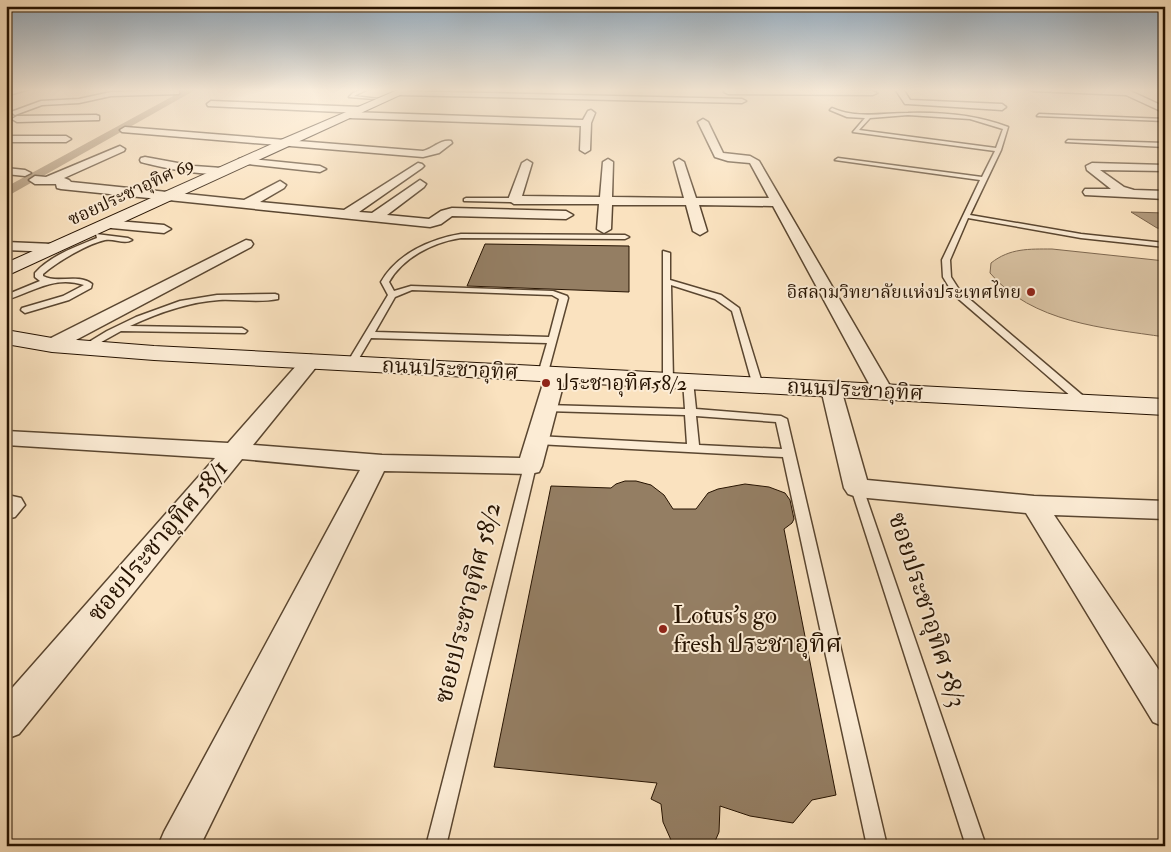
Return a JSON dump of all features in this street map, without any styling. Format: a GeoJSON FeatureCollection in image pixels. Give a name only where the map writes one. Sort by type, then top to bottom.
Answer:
{"type":"FeatureCollection","features":[{"type":"Feature","properties":{"kind":"main road","name":"ซอยประชาอุทิศ 69"},"geometry":{"type":"LineString","coordinates":[[6,270],[82,235],[106,230],[167,196],[201,181],[225,177],[243,161],[317,129]]}},
{"type":"Feature","properties":{"kind":"main road","name":"ถนนประชาอุทิศ"},"geometry":{"type":"LineString","coordinates":[[6,337],[84,348],[758,386],[1084,402],[1163,408]]}},
{"type":"Feature","properties":{"kind":"street"},"geometry":{"type":"LineString","coordinates":[[585,150],[586,129]]}},
{"type":"Feature","properties":{"kind":"street"},"geometry":{"type":"LineString","coordinates":[[706,129],[719,155],[725,158],[743,158],[754,161],[882,391]]}},
{"type":"Feature","properties":{"kind":"street"},"geometry":{"type":"LineString","coordinates":[[125,130],[423,154],[435,151],[447,144]]}},
{"type":"Feature","properties":{"kind":"street"},"geometry":{"type":"LineString","coordinates":[[6,139],[66,139]]}},
{"type":"Feature","properties":{"kind":"street"},"geometry":{"type":"LineString","coordinates":[[48,180],[120,149]]}},
{"type":"Feature","properties":{"kind":"street"},"geometry":{"type":"LineString","coordinates":[[145,160],[225,177]]}},
{"type":"Feature","properties":{"kind":"street"},"geometry":{"type":"LineString","coordinates":[[243,161],[320,169]]}},
{"type":"Feature","properties":{"kind":"street"},"geometry":{"type":"LineString","coordinates":[[604,229],[608,162]]}},
{"type":"Feature","properties":{"kind":"street"},"geometry":{"type":"LineString","coordinates":[[679,162],[700,231]]}},
{"type":"Feature","properties":{"kind":"street"},"geometry":{"type":"LineString","coordinates":[[527,163],[514,200],[776,202]]}},
{"type":"Feature","properties":{"kind":"street"},"geometry":{"type":"LineString","coordinates":[[347,214],[418,166]]}},
{"type":"Feature","properties":{"kind":"street"},"geometry":{"type":"LineString","coordinates":[[1131,193],[1120,190],[1091,168],[1092,166],[1165,168]]}},
{"type":"Feature","properties":{"kind":"street"},"geometry":{"type":"LineString","coordinates":[[6,171],[48,180],[64,181],[61,184],[64,185],[430,223],[437,221],[444,214],[452,212],[566,214]]}},
{"type":"Feature","properties":{"kind":"street"},"geometry":{"type":"LineString","coordinates":[[376,217],[420,184]]}},
{"type":"Feature","properties":{"kind":"street"},"geometry":{"type":"LineString","coordinates":[[246,204],[280,185]]}},
{"type":"Feature","properties":{"kind":"street"},"geometry":{"type":"LineString","coordinates":[[1089,192],[1165,195]]}},
{"type":"Feature","properties":{"kind":"street"},"geometry":{"type":"LineString","coordinates":[[106,230],[164,229]]}},
{"type":"Feature","properties":{"kind":"street"},"geometry":{"type":"LineString","coordinates":[[52,345],[246,244]]}},
{"type":"Feature","properties":{"kind":"street"},"geometry":{"type":"LineString","coordinates":[[6,246],[53,248]]}},
{"type":"Feature","properties":{"kind":"street","name":"ซอยประชาอุทิศ 58/1"},"geometry":{"type":"LineString","coordinates":[[6,722],[311,361]]}},
{"type":"Feature","properties":{"kind":"street","name":"ซอยประชาอุทิศ 58/2"},"geometry":{"type":"LineString","coordinates":[[530,466],[546,408],[550,374]]}},
{"type":"Feature","properties":{"kind":"street","name":"ซอยประชาอุทิศ 58/3"},"geometry":{"type":"LineString","coordinates":[[831,389],[857,488]]}},
{"type":"Feature","properties":{"kind":"street"},"geometry":{"type":"LineString","coordinates":[[6,438],[233,451],[375,462],[530,466]]}},
{"type":"Feature","properties":{"kind":"street"},"geometry":{"type":"LineString","coordinates":[[178,846],[375,462]]}},
{"type":"Feature","properties":{"kind":"street"},"geometry":{"type":"LineString","coordinates":[[857,488],[1034,505],[1165,510]]}},
{"type":"Feature","properties":{"kind":"street"},"geometry":{"type":"LineString","coordinates":[[1034,505],[1165,710]]}},
{"type":"Feature","properties":{"kind":"lane"},"geometry":{"type":"LineString","coordinates":[[857,129],[855,131],[998,150]]}},
{"type":"Feature","properties":{"kind":"lane"},"geometry":{"type":"LineString","coordinates":[[1006,129],[998,150],[946,260],[947,277],[957,293],[1084,402]]}},
{"type":"Feature","properties":{"kind":"lane"},"geometry":{"type":"LineString","coordinates":[[1068,141],[1165,145]]}},
{"type":"Feature","properties":{"kind":"lane"},"geometry":{"type":"LineString","coordinates":[[838,160],[984,180]]}},
{"type":"Feature","properties":{"kind":"lane"},"geometry":{"type":"LineString","coordinates":[[466,200],[514,200]]}},
{"type":"Feature","properties":{"kind":"lane"},"geometry":{"type":"LineString","coordinates":[[966,216],[1081,236],[1165,245]]}},
{"type":"Feature","properties":{"kind":"lane"},"geometry":{"type":"LineString","coordinates":[[46,281],[39,278],[39,273],[43,269],[106,230],[128,240]]}},
{"type":"Feature","properties":{"kind":"lane"},"geometry":{"type":"LineString","coordinates":[[392,295],[385,282],[388,274],[428,245],[446,238],[461,236],[624,237]]}},
{"type":"Feature","properties":{"kind":"lane"},"geometry":{"type":"LineString","coordinates":[[666,253],[666,281],[678,381],[691,412],[693,448]]}},
{"type":"Feature","properties":{"kind":"lane"},"geometry":{"type":"LineString","coordinates":[[6,298],[46,281],[76,280],[88,284],[88,286],[66,298],[25,310]]}},
{"type":"Feature","properties":{"kind":"lane"},"geometry":{"type":"LineString","coordinates":[[666,281],[718,297],[736,310],[758,386]]}},
{"type":"Feature","properties":{"kind":"lane"},"geometry":{"type":"LineString","coordinates":[[352,363],[392,295],[409,288],[556,293],[564,298],[552,340],[550,374]]}},
{"type":"Feature","properties":{"kind":"lane"},"geometry":{"type":"LineString","coordinates":[[84,348],[119,329],[183,303],[200,300],[276,297]]}},
{"type":"Feature","properties":{"kind":"lane"},"geometry":{"type":"LineString","coordinates":[[119,329],[242,331]]}},
{"type":"Feature","properties":{"kind":"lane"},"geometry":{"type":"LineString","coordinates":[[369,335],[552,340]]}},
{"type":"Feature","properties":{"kind":"lane"},"geometry":{"type":"LineString","coordinates":[[546,408],[691,412],[781,419],[877,846]]}},
{"type":"Feature","properties":{"kind":"lane"},"geometry":{"type":"LineString","coordinates":[[538,440],[789,453]]}},
{"type":"Feature","properties":{"kind":"lane","name":"ซอยประชาอุทิศ 58/2"},"geometry":{"type":"LineString","coordinates":[[436,846],[530,466]]}},
{"type":"Feature","properties":{"kind":"lane","name":"ซอยประชาอุทิศ 58/3"},"geometry":{"type":"LineString","coordinates":[[857,488],[976,846]]}},
{"type":"Feature","properties":{"kind":"shaded area"},"geometry":{"type":"Polygon","coordinates":[[[1131,212],[1165,213],[1165,229],[1157,228],[1131,212]]]}},
{"type":"Feature","properties":{"kind":"shaded area"},"geometry":{"type":"Polygon","coordinates":[[[1028,249],[1052,249],[1165,261],[1165,337],[1094,326],[1048,313],[1026,303],[1007,290],[990,273],[991,263],[1005,254],[1028,249]]]}},
{"type":"Feature","properties":{"kind":"building"},"geometry":{"type":"Polygon","coordinates":[[[485,244],[629,246],[629,292],[467,286],[485,244]]]}},
{"type":"Feature","properties":{"kind":"building","name":"Lotus's go fresh ประชาอุทิศ"},"geometry":{"type":"Polygon","coordinates":[[[625,481],[636,481],[651,485],[664,495],[673,509],[696,509],[708,493],[718,489],[745,484],[769,487],[785,493],[790,500],[794,519],[784,529],[836,795],[812,800],[793,823],[750,816],[720,806],[719,832],[713,846],[677,846],[671,840],[663,822],[661,804],[651,799],[657,783],[494,767],[551,486],[611,488],[625,481]]]}},
{"type":"Feature","properties":{"kind":"waterway"},"geometry":{"type":"LineString","coordinates":[[6,193],[122,129]]}},
{"type":"Feature","properties":{"kind":"place","name":"อิสลามวิทยาลัยแห่งประเทศไทย"},"geometry":{"type":"Point","coordinates":[1031,292]}},
{"type":"Feature","properties":{"kind":"place","name":"ประชาอุทิศ58/2"},"geometry":{"type":"Point","coordinates":[546,383]}},
{"type":"Feature","properties":{"kind":"place","name":"Lotus's go fresh ประชาอุทิศ"},"geometry":{"type":"Point","coordinates":[663,629]}}]}
